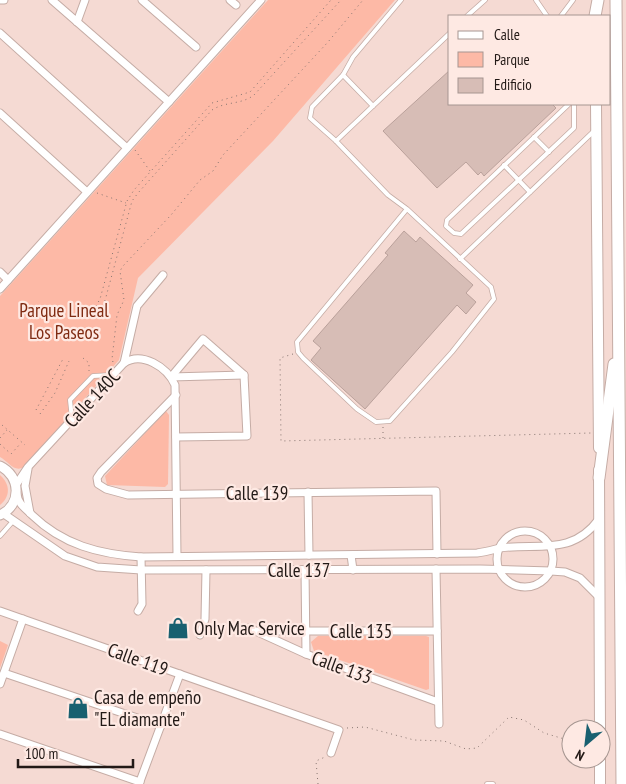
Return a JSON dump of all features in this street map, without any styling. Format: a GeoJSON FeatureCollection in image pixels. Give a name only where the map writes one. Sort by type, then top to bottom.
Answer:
{"type":"FeatureCollection","features":[{"type":"Feature","properties":{"kind":"highway"},"geometry":{"type":"LineString","coordinates":[[594,15],[598,0]]}},
{"type":"Feature","properties":{"kind":"highway"},"geometry":{"type":"LineString","coordinates":[[616,0],[622,784]]}},
{"type":"Feature","properties":{"kind":"highway"},"geometry":{"type":"LineString","coordinates":[[599,478],[608,398],[618,335]]}},
{"type":"Feature","properties":{"kind":"main road"},"geometry":{"type":"LineString","coordinates":[[594,0],[594,15]]}},
{"type":"Feature","properties":{"kind":"main road"},"geometry":{"type":"LineString","coordinates":[[596,105],[600,719]]}},
{"type":"Feature","properties":{"kind":"main road"},"geometry":{"type":"LineString","coordinates":[[600,769],[600,784]]}},
{"type":"Feature","properties":{"kind":"street"},"geometry":{"type":"LineString","coordinates":[[52,0],[169,102]]}},
{"type":"Feature","properties":{"kind":"street"},"geometry":{"type":"LineString","coordinates":[[77,22],[85,0]]}},
{"type":"Feature","properties":{"kind":"street"},"geometry":{"type":"LineString","coordinates":[[142,0],[196,47]]}},
{"type":"Feature","properties":{"kind":"street"},"geometry":{"type":"LineString","coordinates":[[0,289],[261,0]]}},
{"type":"Feature","properties":{"kind":"street"},"geometry":{"type":"LineString","coordinates":[[0,33],[129,146]]}},
{"type":"Feature","properties":{"kind":"street"},"geometry":{"type":"LineString","coordinates":[[0,112],[87,192]]}},
{"type":"Feature","properties":{"kind":"street"},"geometry":{"type":"LineString","coordinates":[[0,272],[8,280]]}},
{"type":"Feature","properties":{"kind":"street","name":"Calle 140C"},"geometry":{"type":"LineString","coordinates":[[16,490],[28,467],[121,365],[137,306],[163,275]]}},
{"type":"Feature","properties":{"kind":"street"},"geometry":{"type":"LineString","coordinates":[[172,377],[203,340],[244,376],[247,436],[176,437]]}},
{"type":"Feature","properties":{"kind":"street"},"geometry":{"type":"LineString","coordinates":[[121,365],[132,358],[143,359],[162,368],[172,377],[176,395],[177,556]]}},
{"type":"Feature","properties":{"kind":"street"},"geometry":{"type":"LineString","coordinates":[[172,377],[244,376]]}},
{"type":"Feature","properties":{"kind":"street","name":"Calle 139"},"geometry":{"type":"LineString","coordinates":[[176,395],[104,468],[96,480],[98,484],[106,489],[128,494],[436,491],[437,554]]}},
{"type":"Feature","properties":{"kind":"street"},"geometry":{"type":"LineString","coordinates":[[0,466],[9,472],[16,490],[10,508],[2,514]]}},
{"type":"Feature","properties":{"kind":"street"},"geometry":{"type":"LineString","coordinates":[[28,467],[26,486],[30,513]]}},
{"type":"Feature","properties":{"kind":"street","name":"Calle 137"},"geometry":{"type":"LineString","coordinates":[[16,490],[18,501],[59,536],[78,546],[113,555],[141,557],[477,553],[498,548],[551,546],[580,539],[591,530],[599,519]]}},
{"type":"Feature","properties":{"kind":"street"},"geometry":{"type":"LineString","coordinates":[[308,492],[309,555]]}},
{"type":"Feature","properties":{"kind":"street","name":"Calle 137"},"geometry":{"type":"LineString","coordinates":[[2,514],[14,520],[65,556],[97,567],[141,570],[436,569],[551,571],[565,572],[580,578],[599,597]]}},
{"type":"Feature","properties":{"kind":"street"},"geometry":{"type":"LineString","coordinates":[[519,531],[538,533],[551,546],[554,563],[551,571],[538,584],[529,587],[511,584],[499,570],[497,563],[498,548],[503,540],[519,531]]}},
{"type":"Feature","properties":{"kind":"street"},"geometry":{"type":"LineString","coordinates":[[351,555],[353,570]]}},
{"type":"Feature","properties":{"kind":"street"},"geometry":{"type":"LineString","coordinates":[[255,556],[256,570]]}},
{"type":"Feature","properties":{"kind":"street"},"geometry":{"type":"LineString","coordinates":[[138,611],[142,604],[141,557]]}},
{"type":"Feature","properties":{"kind":"street"},"geometry":{"type":"LineString","coordinates":[[436,569],[439,724]]}},
{"type":"Feature","properties":{"kind":"street"},"geometry":{"type":"LineString","coordinates":[[200,634],[206,618],[206,570]]}},
{"type":"Feature","properties":{"kind":"street"},"geometry":{"type":"LineString","coordinates":[[305,570],[306,654]]}},
{"type":"Feature","properties":{"kind":"street","name":"Calle 119"},"geometry":{"type":"LineString","coordinates":[[0,610],[338,730]]}},
{"type":"Feature","properties":{"kind":"street"},"geometry":{"type":"LineString","coordinates":[[0,684],[24,619]]}},
{"type":"Feature","properties":{"kind":"street","name":"Calle 135"},"geometry":{"type":"LineString","coordinates":[[252,629],[437,631]]}},
{"type":"Feature","properties":{"kind":"street","name":"Calle 133"},"geometry":{"type":"LineString","coordinates":[[252,629],[306,654],[438,702]]}},
{"type":"Feature","properties":{"kind":"street"},"geometry":{"type":"LineString","coordinates":[[4,673],[161,726]]}},
{"type":"Feature","properties":{"kind":"street"},"geometry":{"type":"LineString","coordinates":[[0,734],[140,783],[180,674]]}},
{"type":"Feature","properties":{"kind":"street"},"geometry":{"type":"LineString","coordinates":[[331,753],[338,730]]}},
{"type":"Feature","properties":{"kind":"lane"},"geometry":{"type":"LineString","coordinates":[[401,0],[352,57],[343,75],[312,107],[310,118],[336,141],[388,195],[407,209],[490,287],[494,300],[396,415],[390,421],[376,422],[357,410],[298,352],[297,347],[300,337],[407,209]]}},
{"type":"Feature","properties":{"kind":"lane"},"geometry":{"type":"LineString","coordinates":[[469,15],[485,0]]}},
{"type":"Feature","properties":{"kind":"lane"},"geometry":{"type":"LineString","coordinates":[[536,0],[546,15]]}},
{"type":"Feature","properties":{"kind":"lane"},"geometry":{"type":"LineString","coordinates":[[562,15],[573,0]]}},
{"type":"Feature","properties":{"kind":"lane"},"geometry":{"type":"LineString","coordinates":[[336,141],[448,35]]}},
{"type":"Feature","properties":{"kind":"lane"},"geometry":{"type":"LineString","coordinates":[[343,75],[373,106]]}},
{"type":"Feature","properties":{"kind":"lane"},"geometry":{"type":"LineString","coordinates":[[568,105],[447,220],[446,226],[454,233],[461,234],[549,152],[574,128],[574,105]]}},
{"type":"Feature","properties":{"kind":"lane"},"geometry":{"type":"LineString","coordinates":[[460,258],[597,128]]}},
{"type":"Feature","properties":{"kind":"lane"},"geometry":{"type":"LineString","coordinates":[[534,137],[549,152]]}},
{"type":"Feature","properties":{"kind":"lane"},"geometry":{"type":"LineString","coordinates":[[504,165],[530,192]]}},
{"type":"Feature","properties":{"kind":"lane"},"geometry":{"type":"LineString","coordinates":[[72,419],[70,400],[93,376],[112,375]]}},
{"type":"Feature","properties":{"kind":"lane"},"geometry":{"type":"LineString","coordinates":[[0,536],[14,520]]}},
{"type":"Feature","properties":{"kind":"lane"},"geometry":{"type":"LineString","coordinates":[[487,784],[493,784]]}},
{"type":"Feature","properties":{"kind":"path"},"geometry":{"type":"LineString","coordinates":[[91,315],[100,299],[126,203],[134,190],[212,103],[250,92],[331,0]]}},
{"type":"Feature","properties":{"kind":"path"},"geometry":{"type":"LineString","coordinates":[[94,318],[103,308],[132,201],[138,193],[212,110],[225,103],[242,102],[254,96],[341,0]]}},
{"type":"Feature","properties":{"kind":"path"},"geometry":{"type":"LineString","coordinates":[[121,365],[112,359],[117,315],[124,300],[120,271],[123,266],[171,215],[200,180],[213,170],[223,154],[328,42],[363,0]]}},
{"type":"Feature","properties":{"kind":"path"},"geometry":{"type":"LineString","coordinates":[[129,146],[150,172]]}},
{"type":"Feature","properties":{"kind":"path"},"geometry":{"type":"LineString","coordinates":[[87,192],[93,192],[126,203]]}},
{"type":"Feature","properties":{"kind":"path"},"geometry":{"type":"LineString","coordinates":[[298,352],[280,358],[280,441],[599,433]]}},
{"type":"Feature","properties":{"kind":"path"},"geometry":{"type":"LineString","coordinates":[[36,410],[64,357]]}},
{"type":"Feature","properties":{"kind":"path"},"geometry":{"type":"LineString","coordinates":[[83,358],[89,363],[89,371]]}},
{"type":"Feature","properties":{"kind":"path"},"geometry":{"type":"LineString","coordinates":[[40,414],[56,393],[69,361]]}},
{"type":"Feature","properties":{"kind":"path"},"geometry":{"type":"LineString","coordinates":[[382,422],[383,438]]}},
{"type":"Feature","properties":{"kind":"path"},"geometry":{"type":"LineString","coordinates":[[2,425],[25,445]]}},
{"type":"Feature","properties":{"kind":"path"},"geometry":{"type":"LineString","coordinates":[[0,438],[7,430]]}},
{"type":"Feature","properties":{"kind":"path"},"geometry":{"type":"LineString","coordinates":[[0,445],[11,454],[21,442]]}},
{"type":"Feature","properties":{"kind":"path"},"geometry":{"type":"LineString","coordinates":[[338,730],[365,727],[414,740],[444,741],[472,749],[477,748],[509,717],[524,720],[544,733],[561,738]]}},
{"type":"Feature","properties":{"kind":"path"},"geometry":{"type":"LineString","coordinates":[[318,784],[316,761],[324,758],[326,752],[331,753]]}},
{"type":"Feature","properties":{"kind":"green space","name":"Parque Lineal Los Paseos"},"geometry":{"type":"Polygon","coordinates":[[[268,0],[395,0],[273,141],[138,278],[119,360],[25,466],[18,469],[15,468],[0,457],[0,296],[268,0]]]}},
{"type":"Feature","properties":{"kind":"green space"},"geometry":{"type":"Polygon","coordinates":[[[166,411],[169,415],[168,484],[165,487],[107,485],[105,476],[166,411]]]}},
{"type":"Feature","properties":{"kind":"green space"},"geometry":{"type":"Polygon","coordinates":[[[0,475],[6,482],[8,490],[6,498],[0,505],[0,475]]]}},
{"type":"Feature","properties":{"kind":"green space"},"geometry":{"type":"Polygon","coordinates":[[[318,636],[429,637],[429,689],[426,690],[314,651],[311,642],[318,636]]]}},
{"type":"Feature","properties":{"kind":"green space"},"geometry":{"type":"Polygon","coordinates":[[[0,641],[8,645],[0,668],[0,641]]]}},
{"type":"Feature","properties":{"kind":"building"},"geometry":{"type":"Polygon","coordinates":[[[448,72],[448,105],[553,105],[556,108],[484,176],[481,172],[478,175],[466,162],[437,188],[383,131],[448,72]]]}},
{"type":"Feature","properties":{"kind":"building"},"geometry":{"type":"Polygon","coordinates":[[[404,231],[416,242],[420,237],[473,285],[466,293],[476,302],[466,314],[457,305],[365,409],[311,360],[321,348],[313,341],[388,255],[385,253],[404,231]]]}},
{"type":"Feature","properties":{"kind":"place","name":"Only Mac Service"},"geometry":{"type":"Point","coordinates":[178,628]}},
{"type":"Feature","properties":{"kind":"place","name":"Casa de empeño \"EL diamante\""},"geometry":{"type":"Point","coordinates":[78,708]}}]}
